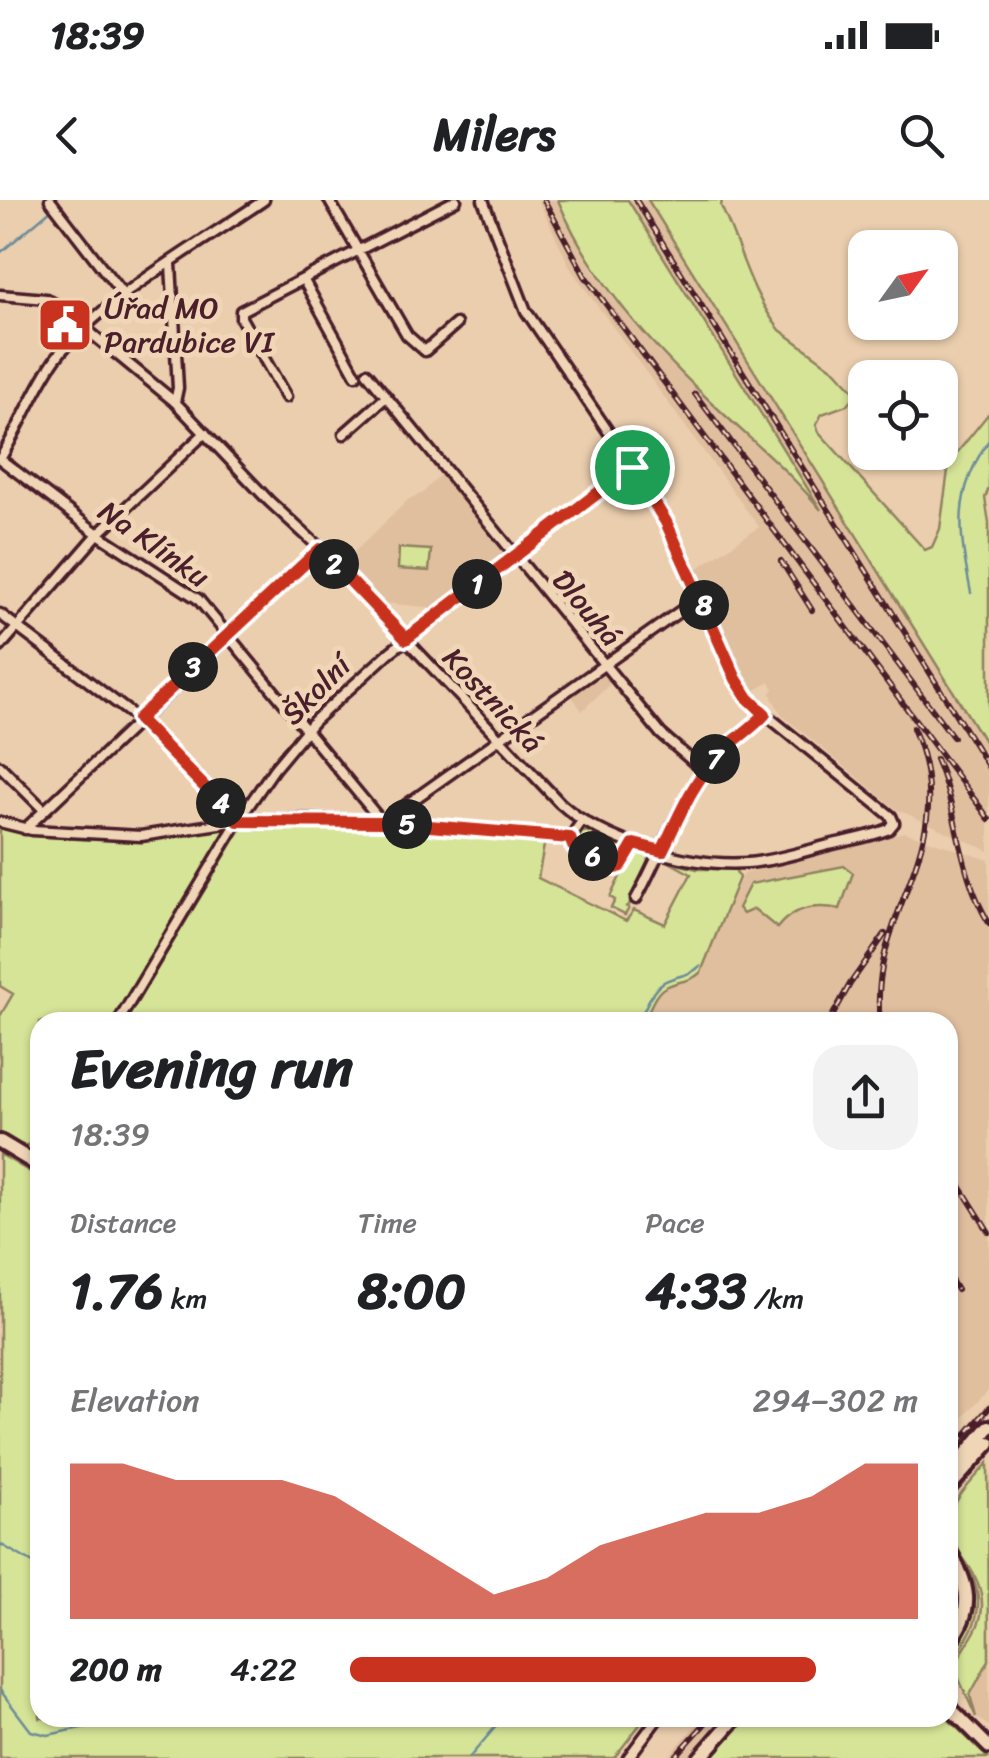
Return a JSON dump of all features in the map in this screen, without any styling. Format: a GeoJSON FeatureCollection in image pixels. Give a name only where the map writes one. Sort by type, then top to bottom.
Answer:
{"type":"FeatureCollection","features":[{"type":"Feature","properties":{"kind":"main road"},"geometry":{"type":"LineString","coordinates":[[0,1142],[30,1157]]}},
{"type":"Feature","properties":{"kind":"main road"},"geometry":{"type":"LineString","coordinates":[[958,1463],[989,1427]]}},
{"type":"Feature","properties":{"kind":"main road"},"geometry":{"type":"LineString","coordinates":[[958,1478],[989,1444]]}},
{"type":"Feature","properties":{"kind":"main road"},"geometry":{"type":"LineString","coordinates":[[958,1483],[968,1468]]}},
{"type":"Feature","properties":{"kind":"main road"},"geometry":{"type":"LineString","coordinates":[[958,1565],[964,1586],[964,1616],[958,1626]]}},
{"type":"Feature","properties":{"kind":"main road"},"geometry":{"type":"LineString","coordinates":[[958,1578],[964,1586]]}},
{"type":"Feature","properties":{"kind":"main road"},"geometry":{"type":"LineString","coordinates":[[958,1716],[989,1747]]}},
{"type":"Feature","properties":{"kind":"main road"},"geometry":{"type":"LineString","coordinates":[[700,1758],[727,1727]]}},
{"type":"Feature","properties":{"kind":"street"},"geometry":{"type":"LineString","coordinates":[[51,200],[124,296]]}},
{"type":"Feature","properties":{"kind":"street"},"geometry":{"type":"LineString","coordinates":[[0,459],[52,364],[86,327],[124,296],[264,200]]}},
{"type":"Feature","properties":{"kind":"street"},"geometry":{"type":"LineString","coordinates":[[330,200],[399,326],[422,350],[456,324]]}},
{"type":"Feature","properties":{"kind":"street"},"geometry":{"type":"LineString","coordinates":[[281,395],[240,313],[456,200]]}},
{"type":"Feature","properties":{"kind":"street"},"geometry":{"type":"LineString","coordinates":[[483,200],[530,319],[658,506],[740,686],[765,714],[704,772],[680,810],[636,898]]}},
{"type":"Feature","properties":{"kind":"street"},"geometry":{"type":"LineString","coordinates":[[171,264],[176,402]]}},
{"type":"Feature","properties":{"kind":"street"},"geometry":{"type":"LineString","coordinates":[[303,279],[356,376]]}},
{"type":"Feature","properties":{"kind":"street","name":"Kostnická"},"geometry":{"type":"LineString","coordinates":[[0,295],[46,299],[176,402],[560,803],[582,821],[634,844],[696,860],[745,863],[889,829],[894,823],[891,816],[765,714]]}},
{"type":"Feature","properties":{"kind":"street","name":"Dlouhá"},"geometry":{"type":"LineString","coordinates":[[366,373],[668,741],[704,772]]}},
{"type":"Feature","properties":{"kind":"street"},"geometry":{"type":"LineString","coordinates":[[344,434],[354,430],[386,397]]}},
{"type":"Feature","properties":{"kind":"street"},"geometry":{"type":"LineString","coordinates":[[0,647],[98,534],[204,433]]}},
{"type":"Feature","properties":{"kind":"street","name":"Na Klínku"},"geometry":{"type":"LineString","coordinates":[[0,459],[98,534],[194,596],[382,822]]}},
{"type":"Feature","properties":{"kind":"street","name":"Školní"},"geometry":{"type":"LineString","coordinates":[[124,1012],[238,821],[305,731],[352,684],[406,639],[632,467]]}},
{"type":"Feature","properties":{"kind":"street"},"geometry":{"type":"LineString","coordinates":[[24,830],[320,549]]}},
{"type":"Feature","properties":{"kind":"street"},"geometry":{"type":"LineString","coordinates":[[382,822],[700,597]]}},
{"type":"Feature","properties":{"kind":"street"},"geometry":{"type":"LineString","coordinates":[[0,614],[138,719],[238,821]]}},
{"type":"Feature","properties":{"kind":"street"},"geometry":{"type":"LineString","coordinates":[[0,766],[41,814],[40,831]]}},
{"type":"Feature","properties":{"kind":"street"},"geometry":{"type":"LineString","coordinates":[[0,822],[24,830],[141,836],[238,821],[382,822],[570,838]]}},
{"type":"Feature","properties":{"kind":"street"},"geometry":{"type":"LineString","coordinates":[[570,838],[582,821]]}},
{"type":"Feature","properties":{"kind":"street"},"geometry":{"type":"LineString","coordinates":[[570,838],[573,846],[616,868],[634,844]]}},
{"type":"Feature","properties":{"kind":"street"},"geometry":{"type":"LineString","coordinates":[[628,1758],[651,1727]]}},
{"type":"Feature","properties":{"kind":"shaded area"},"geometry":{"type":"Polygon","coordinates":[[[538,200],[558,200],[592,269],[614,299],[712,403],[744,429],[814,500],[628,200],[648,200],[989,749],[989,851],[896,809],[783,716],[772,698],[774,689],[770,682],[752,692],[748,688],[695,570],[759,527],[572,271],[538,200]]]}},
{"type":"Feature","properties":{"kind":"shaded area"},"geometry":{"type":"Polygon","coordinates":[[[441,474],[506,554],[435,608],[383,603],[343,563],[409,499],[423,493],[441,474]]]}},
{"type":"Feature","properties":{"kind":"shaded area"},"geometry":{"type":"Polygon","coordinates":[[[599,671],[613,681],[582,711],[569,692],[599,671]]]}},
{"type":"Feature","properties":{"kind":"shaded area"},"geometry":{"type":"Polygon","coordinates":[[[904,832],[989,860],[989,1389],[958,1423],[958,1012],[648,1012],[666,986],[693,980],[701,972],[743,874],[904,832]]]}},
{"type":"Feature","properties":{"kind":"shaded area"},"geometry":{"type":"Polygon","coordinates":[[[989,1402],[989,1415],[958,1451],[958,1438],[989,1402]]]}},
{"type":"Feature","properties":{"kind":"shaded area"},"geometry":{"type":"Polygon","coordinates":[[[989,1660],[989,1726],[976,1717],[970,1695],[989,1660]]]}},
{"type":"Feature","properties":{"kind":"shaded area"},"geometry":{"type":"Polygon","coordinates":[[[694,1727],[715,1727],[688,1758],[667,1758],[694,1727]]]}},
{"type":"Feature","properties":{"kind":"green space"},"geometry":{"type":"Polygon","coordinates":[[[558,200],[628,200],[821,510],[644,333],[587,257],[558,200]]]}},
{"type":"Feature","properties":{"kind":"green space"},"geometry":{"type":"Polygon","coordinates":[[[648,200],[722,200],[747,270],[770,316],[780,330],[848,384],[848,404],[822,414],[816,425],[819,432],[848,464],[848,470],[853,470],[925,550],[932,547],[940,529],[948,470],[958,470],[958,452],[989,413],[989,488],[985,498],[989,523],[989,749],[648,200]]]}},
{"type":"Feature","properties":{"kind":"green space"},"geometry":{"type":"Polygon","coordinates":[[[399,548],[431,550],[429,571],[398,569],[399,548]]]}},
{"type":"Feature","properties":{"kind":"green space"},"geometry":{"type":"Polygon","coordinates":[[[0,824],[26,832],[83,839],[145,837],[231,825],[118,1012],[30,1012],[29,1145],[0,1134],[0,1016],[13,994],[0,986],[0,824]]]}},
{"type":"Feature","properties":{"kind":"green space"},"geometry":{"type":"Polygon","coordinates":[[[244,824],[545,840],[538,878],[626,921],[634,910],[665,924],[691,874],[669,862],[697,869],[735,869],[739,878],[701,972],[660,991],[648,1012],[131,1012],[244,824]]]}},
{"type":"Feature","properties":{"kind":"green space"},"geometry":{"type":"Polygon","coordinates":[[[593,831],[626,846],[616,866],[576,843],[582,832],[593,831]]]}},
{"type":"Feature","properties":{"kind":"green space"},"geometry":{"type":"Polygon","coordinates":[[[638,848],[654,853],[655,858],[628,907],[625,906],[629,908],[625,915],[611,908],[615,900],[610,897],[632,852],[638,848]]]}},
{"type":"Feature","properties":{"kind":"green space"},"geometry":{"type":"Polygon","coordinates":[[[844,866],[853,873],[840,909],[805,909],[790,915],[777,928],[754,909],[743,914],[738,908],[750,884],[844,866]]]}},
{"type":"Feature","properties":{"kind":"green space"},"geometry":{"type":"Polygon","coordinates":[[[0,1154],[30,1172],[30,1727],[638,1727],[614,1758],[0,1758],[0,1154]]]}},
{"type":"Feature","properties":{"kind":"green space"},"geometry":{"type":"Polygon","coordinates":[[[988,1463],[989,1660],[970,1695],[976,1717],[958,1677],[958,1661],[979,1623],[982,1599],[975,1577],[958,1549],[958,1499],[988,1463]]]}},
{"type":"Feature","properties":{"kind":"green space"},"geometry":{"type":"Polygon","coordinates":[[[971,1574],[978,1610],[958,1652],[958,1640],[974,1613],[971,1574]]]}},
{"type":"Feature","properties":{"kind":"green space"},"geometry":{"type":"Polygon","coordinates":[[[740,1727],[956,1727],[988,1758],[711,1758],[740,1727]]]}},
{"type":"Feature","properties":{"kind":"waterway"},"geometry":{"type":"LineString","coordinates":[[0,253],[52,209]]}},
{"type":"Feature","properties":{"kind":"waterway"},"geometry":{"type":"LineString","coordinates":[[971,593],[962,532],[964,496],[989,440]]}},
{"type":"Feature","properties":{"kind":"waterway"},"geometry":{"type":"LineString","coordinates":[[643,1012],[658,987],[700,966]]}},
{"type":"Feature","properties":{"kind":"waterway"},"geometry":{"type":"LineString","coordinates":[[0,1544],[30,1561]]}},
{"type":"Feature","properties":{"kind":"waterway"},"geometry":{"type":"LineString","coordinates":[[0,1690],[31,1731],[48,1735],[86,1727]]}},
{"type":"Feature","properties":{"kind":"waterway"},"geometry":{"type":"LineString","coordinates":[[469,1758],[495,1727]]}},
{"type":"Feature","properties":{"kind":"railway"},"geometry":{"type":"LineString","coordinates":[[544,200],[585,276],[989,819]]}},
{"type":"Feature","properties":{"kind":"railway"},"geometry":{"type":"LineString","coordinates":[[636,200],[989,768]]}},
{"type":"Feature","properties":{"kind":"railway"},"geometry":{"type":"LineString","coordinates":[[695,394],[953,737]]}},
{"type":"Feature","properties":{"kind":"railway"},"geometry":{"type":"LineString","coordinates":[[781,561],[812,610]]}},
{"type":"Feature","properties":{"kind":"railway"},"geometry":{"type":"LineString","coordinates":[[880,1012],[880,982],[887,946],[922,844],[928,809],[926,770],[913,728]]}},
{"type":"Feature","properties":{"kind":"railway"},"geometry":{"type":"LineString","coordinates":[[936,759],[971,883],[989,923]]}},
{"type":"Feature","properties":{"kind":"railway"},"geometry":{"type":"LineString","coordinates":[[835,1012],[885,934]]}},
{"type":"Feature","properties":{"kind":"railway"},"geometry":{"type":"LineString","coordinates":[[958,1183],[989,1232]]}},
{"type":"Feature","properties":{"kind":"railway"},"geometry":{"type":"LineString","coordinates":[[958,1444],[989,1408]]}},
{"type":"Feature","properties":{"kind":"railway"},"geometry":{"type":"LineString","coordinates":[[674,1758],[702,1727]]}},
{"type":"Feature","properties":{"kind":"place","name":"Úřad MO Pardubice VI"},"geometry":{"type":"Point","coordinates":[65,325]}},
{"type":"Feature","properties":{"kind":"route"},"geometry":{"type":"LineString","coordinates":[[632,467],[666,522],[736,679],[765,714],[704,772],[680,810],[662,851],[634,844],[616,868],[573,846],[570,838],[382,822],[238,821],[138,719],[320,549],[406,639],[632,467]]}}]}
